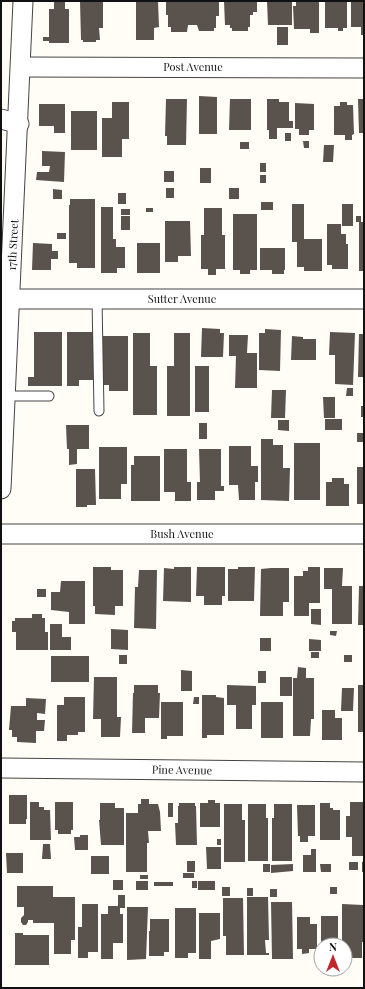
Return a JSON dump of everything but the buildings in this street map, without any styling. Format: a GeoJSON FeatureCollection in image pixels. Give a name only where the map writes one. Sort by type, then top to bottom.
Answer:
{"type":"FeatureCollection","features":[{"type":"Feature","properties":{"kind":"street","name":"17th Street"},"geometry":{"type":"LineString","coordinates":[[1,489],[6,396],[6,298],[10,121],[21,66],[23,1]]}},
{"type":"Feature","properties":{"kind":"street","name":"Post Avenue"},"geometry":{"type":"LineString","coordinates":[[21,66],[364,68]]}},
{"type":"Feature","properties":{"kind":"street","name":"Sutter Avenue"},"geometry":{"type":"LineString","coordinates":[[6,298],[364,299]]}},
{"type":"Feature","properties":{"kind":"street","name":"Bush Avenue"},"geometry":{"type":"LineString","coordinates":[[1,534],[364,534]]}},
{"type":"Feature","properties":{"kind":"street","name":"Pine Avenue"},"geometry":{"type":"LineString","coordinates":[[1,768],[364,772]]}},
{"type":"Feature","properties":{"kind":"lane"},"geometry":{"type":"LineString","coordinates":[[97,299],[99,411]]}},
{"type":"Feature","properties":{"kind":"lane"},"geometry":{"type":"LineString","coordinates":[[6,396],[49,396]]}}]}
